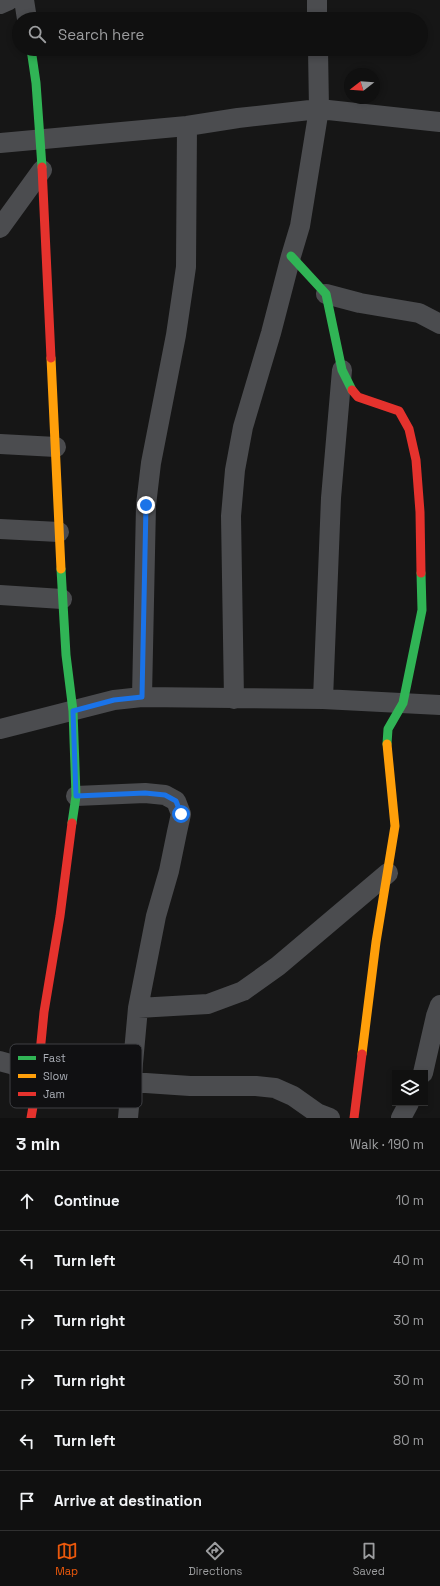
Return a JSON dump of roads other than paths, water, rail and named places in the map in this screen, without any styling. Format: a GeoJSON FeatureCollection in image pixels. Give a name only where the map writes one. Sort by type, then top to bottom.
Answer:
{"type":"FeatureCollection","features":[{"type":"Feature","properties":{"kind":"street"},"geometry":{"type":"LineString","coordinates":[[0,4],[9,0]]}},
{"type":"Feature","properties":{"kind":"street"},"geometry":{"type":"LineString","coordinates":[[24,0],[26,12]]}},
{"type":"Feature","properties":{"kind":"street"},"geometry":{"type":"LineString","coordinates":[[317,0],[317,12]]}},
{"type":"Feature","properties":{"kind":"street"},"geometry":{"type":"LineString","coordinates":[[32,56],[41,140],[62,599],[66,655],[73,711],[76,796],[60,916],[44,1012],[41,1044]]}},
{"type":"Feature","properties":{"kind":"street"},"geometry":{"type":"LineString","coordinates":[[234,699],[231,516],[235,470],[243,427],[271,333],[300,226],[319,109],[318,56]]}},
{"type":"Feature","properties":{"kind":"street"},"geometry":{"type":"LineString","coordinates":[[0,143],[187,126],[238,118],[319,109],[440,122]]}},
{"type":"Feature","properties":{"kind":"street"},"geometry":{"type":"LineString","coordinates":[[142,697],[146,505],[151,464],[176,334],[186,267],[187,126]]}},
{"type":"Feature","properties":{"kind":"street"},"geometry":{"type":"LineString","coordinates":[[0,228],[42,170]]}},
{"type":"Feature","properties":{"kind":"street"},"geometry":{"type":"LineString","coordinates":[[291,256],[326,294],[342,370],[349,387],[358,396],[399,411],[409,429],[416,460],[420,512],[422,610],[403,703],[388,728],[386,743],[390,768],[395,826],[376,942],[354,1118]]}},
{"type":"Feature","properties":{"kind":"street"},"geometry":{"type":"LineString","coordinates":[[326,294],[355,302],[420,313],[440,324]]}},
{"type":"Feature","properties":{"kind":"street"},"geometry":{"type":"LineString","coordinates":[[323,699],[332,498],[342,370]]}},
{"type":"Feature","properties":{"kind":"street"},"geometry":{"type":"LineString","coordinates":[[0,444],[56,447]]}},
{"type":"Feature","properties":{"kind":"street"},"geometry":{"type":"LineString","coordinates":[[0,529],[59,532]]}},
{"type":"Feature","properties":{"kind":"street"},"geometry":{"type":"LineString","coordinates":[[0,595],[62,599]]}},
{"type":"Feature","properties":{"kind":"street"},"geometry":{"type":"LineString","coordinates":[[0,729],[114,700],[142,697],[323,699],[440,705]]}},
{"type":"Feature","properties":{"kind":"street"},"geometry":{"type":"LineString","coordinates":[[76,796],[145,793],[165,795],[176,801],[181,814],[169,872],[156,916],[138,1008],[135,1044]]}},
{"type":"Feature","properties":{"kind":"street"},"geometry":{"type":"LineString","coordinates":[[138,1008],[208,1004],[243,991],[278,966],[388,873]]}},
{"type":"Feature","properties":{"kind":"street"},"geometry":{"type":"LineString","coordinates":[[424,1070],[436,1016],[440,1005]]}},
{"type":"Feature","properties":{"kind":"street"},"geometry":{"type":"LineString","coordinates":[[0,1061],[10,1064]]}},
{"type":"Feature","properties":{"kind":"street"},"geometry":{"type":"LineString","coordinates":[[142,1083],[190,1086],[256,1086],[275,1088],[293,1096],[317,1113],[330,1118]]}},
{"type":"Feature","properties":{"kind":"street"},"geometry":{"type":"LineString","coordinates":[[401,1118],[407,1106]]}},
{"type":"Feature","properties":{"kind":"street"},"geometry":{"type":"LineString","coordinates":[[31,1118],[33,1108]]}},
{"type":"Feature","properties":{"kind":"street"},"geometry":{"type":"LineString","coordinates":[[128,1118],[129,1108]]}}]}
